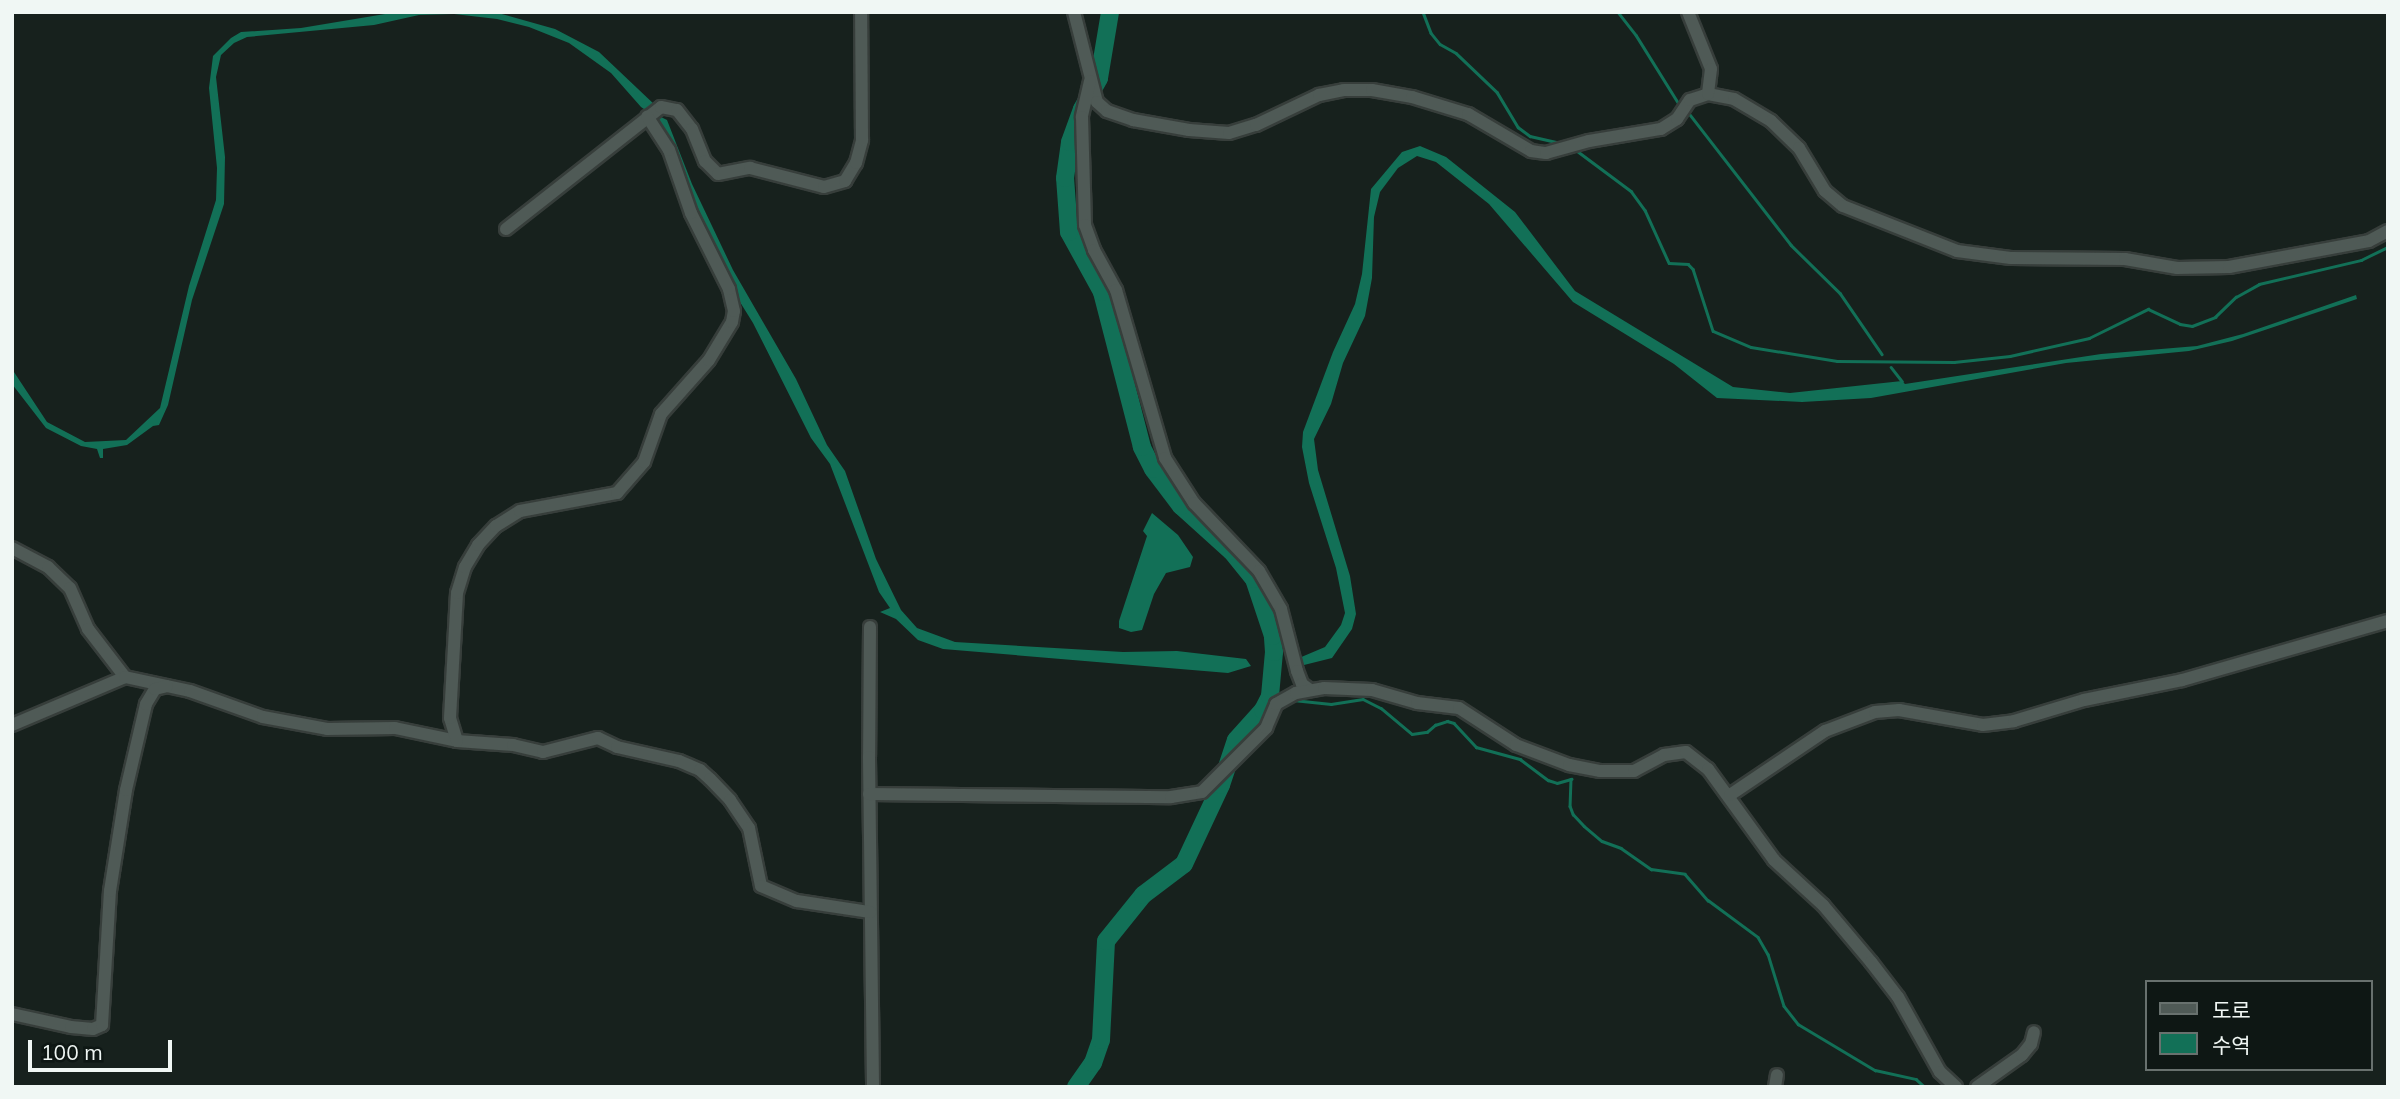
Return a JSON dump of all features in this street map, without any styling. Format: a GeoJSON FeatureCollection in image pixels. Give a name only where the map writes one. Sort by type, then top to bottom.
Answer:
{"type":"FeatureCollection","features":[{"type":"Feature","properties":{"kind":"street"},"geometry":{"type":"LineString","coordinates":[[506,229],[647,116],[662,107],[677,110],[692,129],[708,166],[718,174],[750,168],[816,186],[837,186],[845,181],[856,163],[862,140],[861,12]]}},
{"type":"Feature","properties":{"kind":"street"},"geometry":{"type":"LineString","coordinates":[[1073,12],[1097,102],[1107,111],[1133,120],[1218,134],[1256,125],[1329,92],[1373,90],[1398,93],[1468,114],[1531,151],[1546,153],[1589,141],[1661,129],[1677,119],[1690,100],[1708,94],[1734,99],[1771,121],[1799,149],[1825,191],[1843,206],[1957,251],[2011,258],[2125,259],[2177,268],[2229,267],[2369,241],[2388,232]]}},
{"type":"Feature","properties":{"kind":"street"},"geometry":{"type":"LineString","coordinates":[[1688,12],[1711,69],[1712,82],[1708,94]]}},
{"type":"Feature","properties":{"kind":"street"},"geometry":{"type":"LineString","coordinates":[[1090,80],[1082,117],[1086,225],[1094,250],[1116,290],[1165,458],[1194,503],[1259,571],[1282,609],[1297,671],[1302,684],[1309,689]]}},
{"type":"Feature","properties":{"kind":"street"},"geometry":{"type":"LineString","coordinates":[[457,741],[450,718],[457,593],[465,567],[478,545],[496,526],[520,511],[617,493],[644,462],[662,414],[709,360],[732,322],[734,311],[729,289],[691,213],[669,150],[647,116]]}},
{"type":"Feature","properties":{"kind":"street"},"geometry":{"type":"LineString","coordinates":[[12,548],[48,567],[70,587],[88,629],[124,677]]}},
{"type":"Feature","properties":{"kind":"street"},"geometry":{"type":"LineString","coordinates":[[1730,795],[1825,731],[1875,712],[1899,710],[1983,725],[2014,721],[2084,700],[2151,688],[2236,666],[2388,621]]}},
{"type":"Feature","properties":{"kind":"street"},"geometry":{"type":"LineString","coordinates":[[870,627],[873,1087]]}},
{"type":"Feature","properties":{"kind":"street"},"geometry":{"type":"LineString","coordinates":[[12,724],[124,677],[169,686],[263,717],[301,725],[344,730],[396,728],[457,741],[513,744],[543,752],[598,738],[617,747],[679,761],[700,770],[745,819],[752,839],[757,878],[761,886],[797,901],[870,912]]}},
{"type":"Feature","properties":{"kind":"street"},"geometry":{"type":"LineString","coordinates":[[12,1014],[71,1027],[93,1029],[103,1025],[110,891],[126,790],[146,704],[155,689],[169,686]]}},
{"type":"Feature","properties":{"kind":"street"},"geometry":{"type":"LineString","coordinates":[[869,794],[1171,797],[1202,792],[1266,728],[1276,704],[1309,689],[1359,689],[1418,704],[1459,708],[1516,745],[1562,763],[1600,771],[1634,771],[1664,755],[1686,752],[1700,760],[1730,795],[1751,831],[1774,860],[1823,905],[1887,982],[1940,1072],[1956,1087]]}},
{"type":"Feature","properties":{"kind":"street"},"geometry":{"type":"LineString","coordinates":[[1977,1087],[2022,1055],[2031,1044],[2034,1032]]}},
{"type":"Feature","properties":{"kind":"water"},"geometry":{"type":"Polygon","coordinates":[[[397,12],[498,13],[555,29],[599,52],[656,106],[648,112],[641,107],[611,73],[569,43],[529,27],[497,19],[454,14],[419,15],[374,25],[247,37],[234,43],[221,55],[216,77],[225,157],[224,204],[192,300],[168,405],[159,425],[153,426],[127,445],[103,449],[103,458],[100,458],[97,449],[81,446],[46,428],[12,384],[12,369],[47,422],[85,442],[126,440],[160,408],[189,286],[216,200],[217,168],[209,88],[213,56],[241,32],[301,28],[397,12]]]}},
{"type":"Feature","properties":{"kind":"water"},"geometry":{"type":"Polygon","coordinates":[[[659,116],[667,120],[692,184],[733,270],[796,379],[827,445],[845,471],[876,559],[901,610],[917,628],[955,642],[1123,652],[1177,651],[1246,659],[1251,666],[1228,673],[943,649],[918,640],[896,619],[880,612],[890,608],[879,592],[830,464],[811,438],[753,323],[730,286],[693,205],[668,139],[656,119],[659,116]]]}},
{"type":"Feature","properties":{"kind":"water"},"geometry":{"type":"Polygon","coordinates":[[[1420,146],[1446,157],[1515,212],[1575,291],[1733,387],[1790,393],[1902,381],[1905,384],[2101,354],[2197,346],[2243,334],[2356,295],[2357,299],[2232,341],[2189,351],[2066,363],[1871,398],[1802,402],[1717,398],[1674,364],[1573,302],[1489,204],[1436,162],[1417,156],[1398,168],[1380,192],[1374,217],[1372,278],[1365,316],[1343,363],[1331,404],[1314,439],[1318,470],[1350,576],[1356,614],[1352,629],[1332,658],[1304,665],[1299,658],[1325,647],[1341,625],[1345,613],[1336,568],[1309,483],[1302,447],[1303,432],[1333,352],[1355,304],[1362,274],[1371,189],[1402,152],[1420,146]]]}},
{"type":"Feature","properties":{"kind":"water"},"geometry":{"type":"Polygon","coordinates":[[[1152,513],[1178,535],[1193,557],[1190,567],[1166,573],[1154,594],[1142,630],[1131,632],[1119,628],[1119,621],[1147,536],[1143,531],[1152,513]]]}},
{"type":"Feature","properties":{"kind":"waterway"},"geometry":{"type":"LineString","coordinates":[[1076,1087],[1093,1063],[1101,1040],[1106,941],[1143,895],[1184,864],[1221,785],[1236,740],[1263,710],[1270,696],[1274,652],[1273,636],[1254,579],[1231,551],[1181,506],[1153,469],[1142,447],[1102,292],[1069,232],[1065,178],[1070,142],[1082,109],[1099,78],[1110,12]]}},
{"type":"Feature","properties":{"kind":"waterway"},"geometry":{"type":"LineString","coordinates":[[1423,12],[1431,33],[1440,44],[1456,53],[1497,92],[1518,127],[1530,136],[1561,143]]}},
{"type":"Feature","properties":{"kind":"waterway"},"geometry":{"type":"LineString","coordinates":[[1618,12],[1636,35],[1679,104]]}},
{"type":"Feature","properties":{"kind":"waterway"},"geometry":{"type":"LineString","coordinates":[[1688,112],[1791,245],[1840,293],[1882,354]]}},
{"type":"Feature","properties":{"kind":"waterway"},"geometry":{"type":"LineString","coordinates":[[1576,150],[1631,191],[1645,210],[1669,263],[1688,264],[1693,269],[1713,331],[1751,347],[1837,361],[1954,362],[2010,356],[2089,338],[2148,309],[2180,324],[2192,326],[2215,317],[2236,297],[2259,284],[2361,260],[2388,247]]}},
{"type":"Feature","properties":{"kind":"waterway"},"geometry":{"type":"LineString","coordinates":[[1891,367],[1902,381]]}},
{"type":"Feature","properties":{"kind":"waterway"},"geometry":{"type":"LineString","coordinates":[[1269,680],[1279,696]]}},
{"type":"Feature","properties":{"kind":"waterway"},"geometry":{"type":"LineString","coordinates":[[1293,700],[1331,704],[1363,699],[1381,708],[1412,734],[1427,732],[1435,725],[1447,721],[1454,723],[1476,747],[1520,759],[1548,780],[1557,783],[1571,779],[1570,806],[1573,814],[1584,826],[1602,841],[1621,848],[1651,869],[1685,874],[1708,900],[1758,937],[1768,954],[1784,1006],[1798,1024],[1875,1070],[1916,1079],[1925,1087]]}}]}
